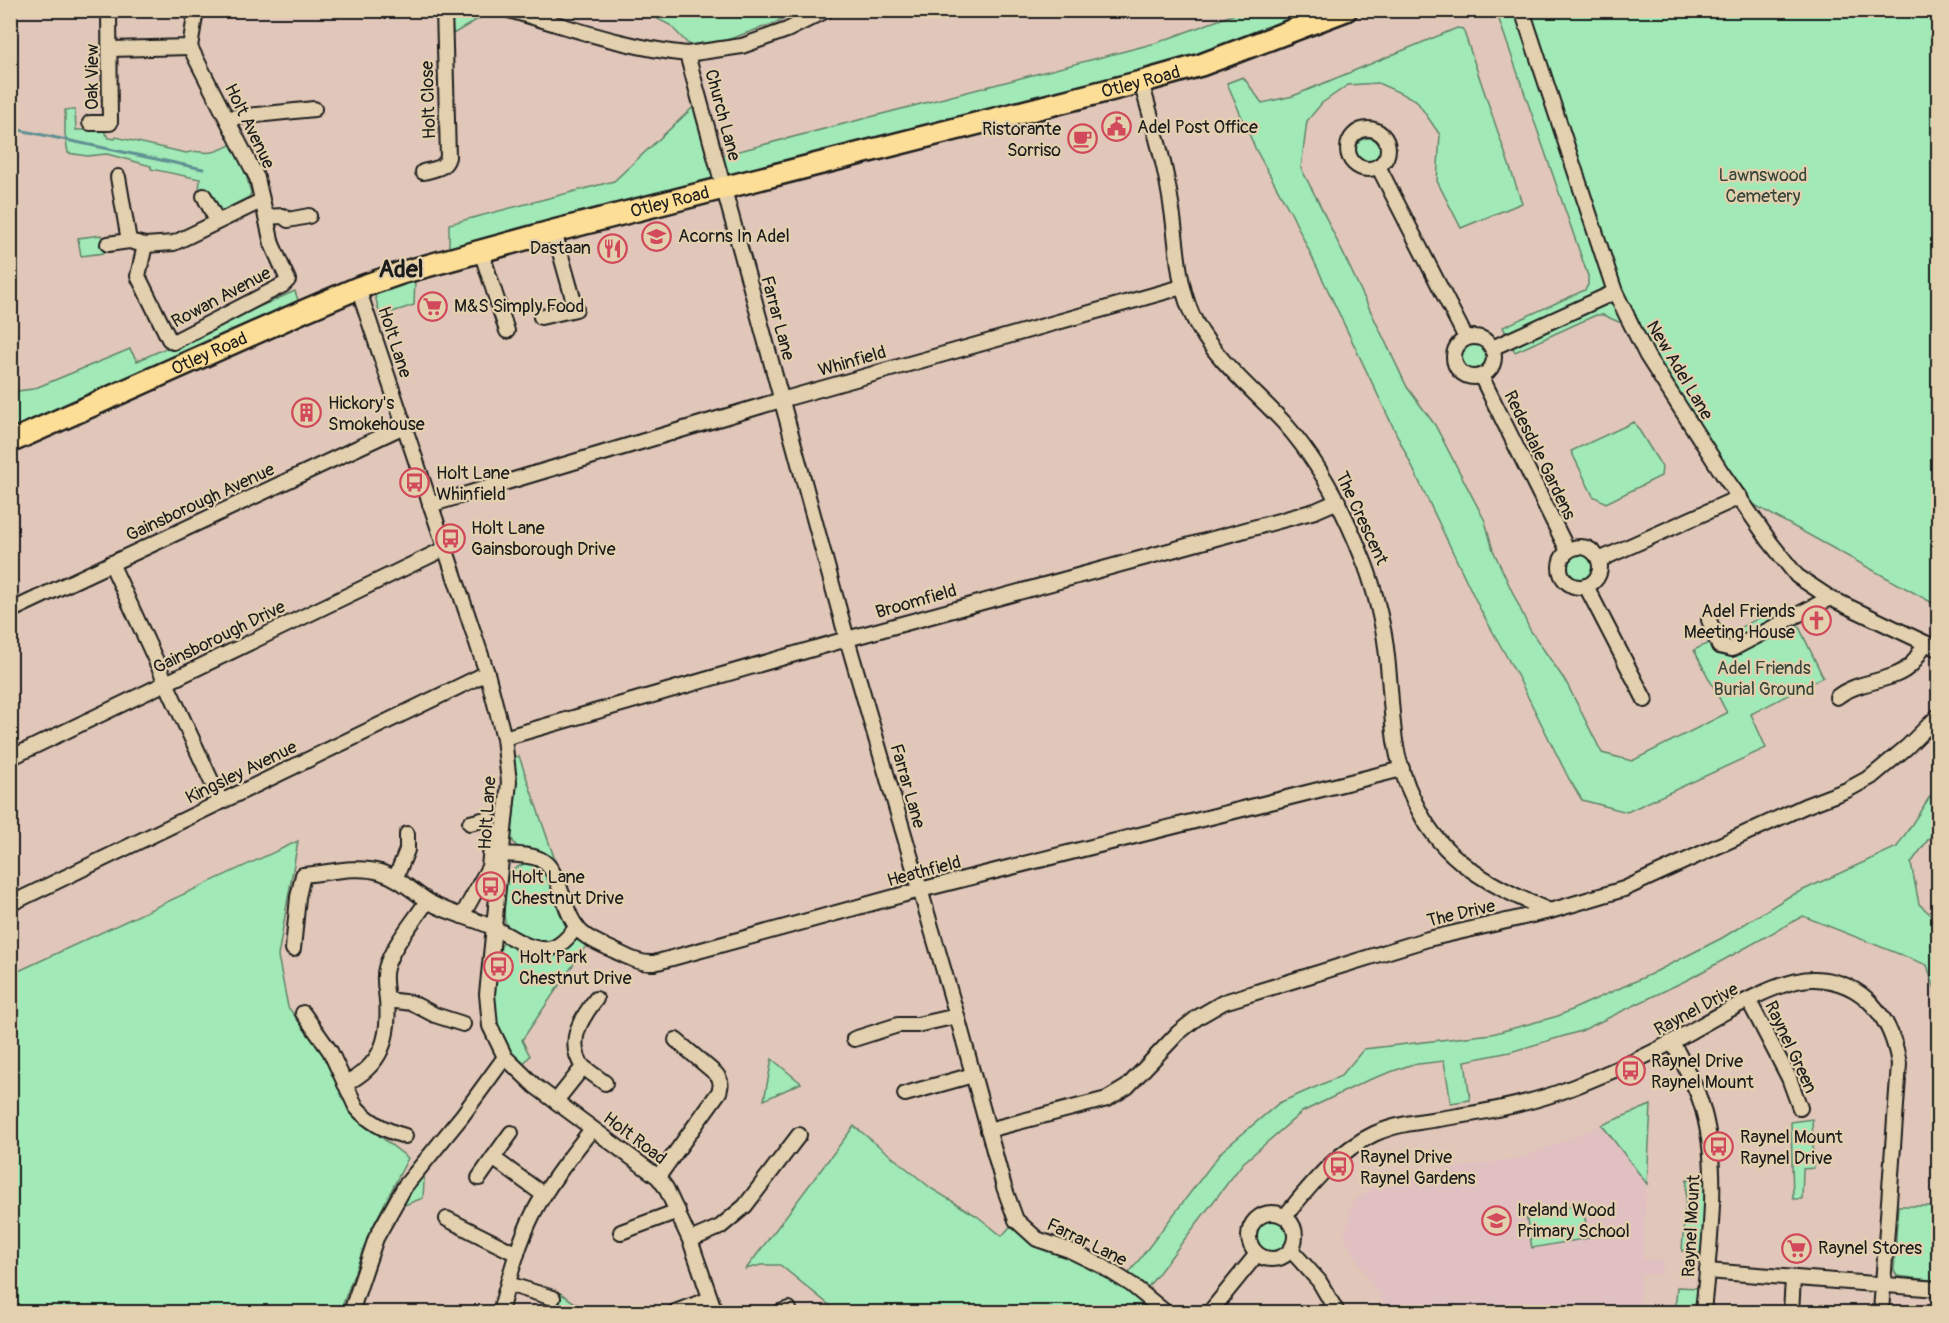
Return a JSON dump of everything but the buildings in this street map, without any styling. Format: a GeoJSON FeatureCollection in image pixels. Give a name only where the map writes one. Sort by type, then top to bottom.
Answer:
{"type":"FeatureCollection","features":[{"type":"Feature","properties":{"kind":"highway","name":"Otley Road"},"geometry":{"type":"LineString","coordinates":[[10,442],[358,288],[401,273],[554,231],[1141,82],[1201,64],[1346,10]]}},
{"type":"Feature","properties":{"kind":"street","name":"Oak View"},"geometry":{"type":"LineString","coordinates":[[90,123],[110,123],[109,10]]}},
{"type":"Feature","properties":{"kind":"street"},"geometry":{"type":"LineString","coordinates":[[110,50],[190,47],[196,10]]}},
{"type":"Feature","properties":{"kind":"street","name":"Holt Close"},"geometry":{"type":"LineString","coordinates":[[423,172],[442,167],[447,157],[444,10]]}},
{"type":"Feature","properties":{"kind":"street","name":"Church Lane"},"geometry":{"type":"LineString","coordinates":[[510,10],[528,13],[607,40],[687,54],[725,189]]}},
{"type":"Feature","properties":{"kind":"street"},"geometry":{"type":"LineString","coordinates":[[687,54],[742,46],[787,30],[827,10]]}},
{"type":"Feature","properties":{"kind":"street","name":"New Adel Lane"},"geometry":{"type":"LineString","coordinates":[[1522,10],[1615,292],[1647,356],[1722,472],[1770,542],[1797,576],[1830,598],[1932,646]]}},
{"type":"Feature","properties":{"kind":"street","name":"Holt Avenue"},"geometry":{"type":"LineString","coordinates":[[190,47],[257,178],[266,217]]}},
{"type":"Feature","properties":{"kind":"street","name":"The Crescent"},"geometry":{"type":"LineString","coordinates":[[1141,82],[1164,165],[1182,288],[1195,322],[1212,349],[1286,426],[1315,462],[1338,501],[1365,562],[1384,634],[1395,742],[1402,769],[1424,820],[1450,853],[1474,872],[1512,894],[1551,911]]}},
{"type":"Feature","properties":{"kind":"street"},"geometry":{"type":"LineString","coordinates":[[227,118],[314,109]]}},
{"type":"Feature","properties":{"kind":"street"},"geometry":{"type":"LineString","coordinates":[[1377,166],[1466,338]]}},
{"type":"Feature","properties":{"kind":"street"},"geometry":{"type":"LineString","coordinates":[[118,177],[129,241]]}},
{"type":"Feature","properties":{"kind":"street","name":"Farrar Lane"},"geometry":{"type":"LineString","coordinates":[[725,189],[847,639],[957,1016],[1004,1187],[1016,1220],[1038,1239],[1069,1250],[1102,1266],[1132,1285],[1165,1312]]}},
{"type":"Feature","properties":{"kind":"street"},"geometry":{"type":"LineString","coordinates":[[204,196],[217,221]]}},
{"type":"Feature","properties":{"kind":"street"},"geometry":{"type":"LineString","coordinates":[[108,244],[129,241],[145,245],[174,243],[261,201]]}},
{"type":"Feature","properties":{"kind":"street"},"geometry":{"type":"LineString","coordinates":[[266,217],[283,216],[288,220],[309,216]]}},
{"type":"Feature","properties":{"kind":"street","name":"Rowan Avenue"},"geometry":{"type":"LineString","coordinates":[[145,245],[138,276],[169,339],[173,342],[283,285],[288,280],[272,244],[266,217]]}},
{"type":"Feature","properties":{"kind":"street"},"geometry":{"type":"LineString","coordinates":[[541,317],[576,309],[554,231]]}},
{"type":"Feature","properties":{"kind":"street"},"geometry":{"type":"LineString","coordinates":[[481,251],[507,331]]}},
{"type":"Feature","properties":{"kind":"street","name":"Holt Lane"},"geometry":{"type":"LineString","coordinates":[[358,288],[487,673],[504,738],[509,782],[487,994],[490,1026],[505,1057]]}},
{"type":"Feature","properties":{"kind":"street","name":"Whinfield"},"geometry":{"type":"LineString","coordinates":[[430,505],[781,400],[1182,288]]}},
{"type":"Feature","properties":{"kind":"street"},"geometry":{"type":"LineString","coordinates":[[1481,376],[1466,375],[1460,371],[1454,361],[1455,348],[1466,338],[1479,337],[1488,342],[1492,348],[1615,292]]}},
{"type":"Feature","properties":{"kind":"street","name":"Redesdale Gardens"},"geometry":{"type":"LineString","coordinates":[[1492,348],[1494,359],[1490,369],[1481,376],[1568,551]]}},
{"type":"Feature","properties":{"kind":"street","name":"Gainsborough Avenue"},"geometry":{"type":"LineString","coordinates":[[10,611],[404,426]]}},
{"type":"Feature","properties":{"kind":"street"},"geometry":{"type":"LineString","coordinates":[[1599,560],[1740,496]]}},
{"type":"Feature","properties":{"kind":"street","name":"Broomfield"},"geometry":{"type":"LineString","coordinates":[[504,738],[847,639],[1315,511],[1338,501]]}},
{"type":"Feature","properties":{"kind":"street"},"geometry":{"type":"LineString","coordinates":[[1580,547],[1588,549],[1599,560],[1598,576],[1586,586],[1571,585],[1561,574],[1561,561],[1568,551],[1580,547]]}},
{"type":"Feature","properties":{"kind":"street","name":"Gainsborough Drive"},"geometry":{"type":"LineString","coordinates":[[10,758],[444,549]]}},
{"type":"Feature","properties":{"kind":"street"},"geometry":{"type":"LineString","coordinates":[[111,563],[221,802]]}},
{"type":"Feature","properties":{"kind":"street"},"geometry":{"type":"LineString","coordinates":[[1586,586],[1645,700]]}},
{"type":"Feature","properties":{"kind":"street"},"geometry":{"type":"LineString","coordinates":[[1709,620],[1719,646],[1732,649],[1830,598]]}},
{"type":"Feature","properties":{"kind":"street"},"geometry":{"type":"LineString","coordinates":[[1837,697],[1852,687],[1902,672],[1932,646]]}},
{"type":"Feature","properties":{"kind":"street","name":"Kingsley Avenue"},"geometry":{"type":"LineString","coordinates":[[10,904],[487,673]]}},
{"type":"Feature","properties":{"kind":"street","name":"The Drive"},"geometry":{"type":"LineString","coordinates":[[988,1130],[1107,1099],[1127,1087],[1178,1033],[1198,1017],[1224,1002],[1428,939],[1551,911],[1624,889],[1847,790],[1871,777],[1907,747],[1938,716]]}},
{"type":"Feature","properties":{"kind":"street","name":"Heathfield"},"geometry":{"type":"LineString","coordinates":[[502,854],[537,858],[545,862],[551,870],[577,927],[589,938],[637,961],[654,963],[920,890],[1402,769]]}},
{"type":"Feature","properties":{"kind":"street"},"geometry":{"type":"LineString","coordinates":[[462,916],[489,867],[492,837],[489,820],[470,823]]}},
{"type":"Feature","properties":{"kind":"street"},"geometry":{"type":"LineString","coordinates":[[396,877],[406,850],[406,834]]}},
{"type":"Feature","properties":{"kind":"street"},"geometry":{"type":"LineString","coordinates":[[293,949],[298,897],[303,875],[365,869],[396,877],[441,909],[493,927],[525,945],[538,949],[550,949],[561,943],[577,927]]}},
{"type":"Feature","properties":{"kind":"street"},"geometry":{"type":"LineString","coordinates":[[1504,921],[1512,903],[1512,894]]}},
{"type":"Feature","properties":{"kind":"street"},"geometry":{"type":"LineString","coordinates":[[345,1084],[369,1068],[384,1043],[388,1024],[385,975],[390,958],[427,901]]}},
{"type":"Feature","properties":{"kind":"street","name":"Raynel Drive"},"geometry":{"type":"LineString","coordinates":[[1285,1216],[1313,1182],[1342,1153],[1376,1133],[1424,1121],[1507,1107],[1544,1097],[1602,1075],[1672,1042],[1774,988],[1796,980],[1814,978],[1847,986],[1864,996],[1881,1014],[1892,1031],[1899,1064],[1885,1284],[1881,1312]]}},
{"type":"Feature","properties":{"kind":"street"},"geometry":{"type":"LineString","coordinates":[[596,999],[582,1017],[575,1035],[575,1051],[577,1059],[583,1066],[605,1083]]}},
{"type":"Feature","properties":{"kind":"street"},"geometry":{"type":"LineString","coordinates":[[387,1000],[412,1003],[440,1017],[463,1024]]}},
{"type":"Feature","properties":{"kind":"street","name":"Raynel Green"},"geometry":{"type":"LineString","coordinates":[[1749,1001],[1789,1078],[1800,1108]]}},
{"type":"Feature","properties":{"kind":"street"},"geometry":{"type":"LineString","coordinates":[[303,1013],[330,1051],[356,1107],[386,1131],[405,1136]]}},
{"type":"Feature","properties":{"kind":"street"},"geometry":{"type":"LineString","coordinates":[[854,1039],[898,1025],[917,1024],[957,1016]]}},
{"type":"Feature","properties":{"kind":"street"},"geometry":{"type":"LineString","coordinates":[[658,1177],[721,1086],[719,1076],[676,1040]]}},
{"type":"Feature","properties":{"kind":"street","name":"Raynel Mount"},"geometry":{"type":"LineString","coordinates":[[1672,1042],[1700,1100],[1708,1128],[1713,1185],[1703,1312]]}},
{"type":"Feature","properties":{"kind":"street"},"geometry":{"type":"LineString","coordinates":[[351,1312],[376,1238],[405,1186],[462,1116],[505,1057]]}},
{"type":"Feature","properties":{"kind":"street","name":"Holt Road"},"geometry":{"type":"LineString","coordinates":[[505,1057],[535,1086],[658,1177],[678,1211],[715,1312]]}},
{"type":"Feature","properties":{"kind":"street"},"geometry":{"type":"LineString","coordinates":[[556,1101],[583,1066]]}},
{"type":"Feature","properties":{"kind":"street"},"geometry":{"type":"LineString","coordinates":[[905,1094],[973,1075]]}},
{"type":"Feature","properties":{"kind":"street"},"geometry":{"type":"LineString","coordinates":[[500,1312],[517,1254],[533,1213],[592,1129]]}},
{"type":"Feature","properties":{"kind":"street"},"geometry":{"type":"LineString","coordinates":[[479,1178],[511,1133]]}},
{"type":"Feature","properties":{"kind":"street"},"geometry":{"type":"LineString","coordinates":[[690,1240],[720,1227],[745,1206],[799,1135]]}},
{"type":"Feature","properties":{"kind":"street"},"geometry":{"type":"LineString","coordinates":[[493,1158],[544,1195]]}},
{"type":"Feature","properties":{"kind":"street"},"geometry":{"type":"LineString","coordinates":[[621,1232],[678,1211]]}},
{"type":"Feature","properties":{"kind":"street"},"geometry":{"type":"LineString","coordinates":[[1270,1212],[1285,1216],[1294,1228],[1295,1236],[1290,1250],[1278,1258],[1264,1258],[1257,1254],[1249,1241],[1251,1225],[1256,1219],[1270,1212]]}},
{"type":"Feature","properties":{"kind":"street"},"geometry":{"type":"LineString","coordinates":[[447,1219],[517,1254]]}},
{"type":"Feature","properties":{"kind":"street"},"geometry":{"type":"LineString","coordinates":[[1290,1250],[1319,1281],[1337,1312]]}},
{"type":"Feature","properties":{"kind":"street"},"geometry":{"type":"LineString","coordinates":[[1210,1312],[1257,1254]]}},
{"type":"Feature","properties":{"kind":"street"},"geometry":{"type":"LineString","coordinates":[[1707,1271],[1938,1290]]}},
{"type":"Feature","properties":{"kind":"street"},"geometry":{"type":"LineString","coordinates":[[1791,1312],[1793,1279]]}},
{"type":"Feature","properties":{"kind":"street"},"geometry":{"type":"LineString","coordinates":[[508,1284],[553,1299]]}},
{"type":"Feature","properties":{"kind":"street"},"geometry":{"type":"LineString","coordinates":[[675,1312],[710,1299]]}},
{"type":"Feature","properties":{"kind":"shaded area","name":"Ireland Wood Primary School"},"geometry":{"type":"Polygon","coordinates":[[[1651,1105],[1643,1258],[1663,1260],[1662,1275],[1642,1274],[1639,1312],[1389,1312],[1344,1238],[1352,1202],[1381,1183],[1416,1174],[1524,1157],[1651,1105]]]}},
{"type":"Feature","properties":{"kind":"green space"},"geometry":{"type":"Polygon","coordinates":[[[647,10],[682,13],[687,10],[796,11],[775,23],[727,40],[689,45],[670,25],[646,13],[647,10]]]}},
{"type":"Feature","properties":{"kind":"green space"},"geometry":{"type":"Polygon","coordinates":[[[451,11],[490,12],[453,34],[451,11]]]}},
{"type":"Feature","properties":{"kind":"green space"},"geometry":{"type":"Polygon","coordinates":[[[1243,11],[1346,11],[1201,64],[449,260],[449,224],[614,181],[700,101],[716,157],[1156,43],[1243,11]]]}},
{"type":"Feature","properties":{"kind":"green space","name":"Lawnswood Cemetery"},"geometry":{"type":"Polygon","coordinates":[[[1496,11],[1938,11],[1938,606],[1740,497],[1633,328],[1603,315],[1596,315],[1515,352],[1503,327],[1585,290],[1588,285],[1588,276],[1496,11]]]}},
{"type":"Feature","properties":{"kind":"green space","name":"Adel Friends Burial Ground"},"geometry":{"type":"Polygon","coordinates":[[[1457,28],[1463,29],[1522,203],[1461,228],[1437,181],[1440,135],[1416,100],[1378,83],[1348,85],[1322,103],[1307,121],[1301,168],[1407,387],[1435,425],[1485,521],[1493,550],[1530,630],[1566,682],[1602,753],[1632,761],[1727,713],[1694,650],[1788,604],[1823,677],[1751,714],[1766,748],[1627,812],[1582,800],[1569,779],[1518,677],[1479,607],[1292,215],[1256,150],[1227,83],[1243,77],[1262,103],[1293,96],[1457,28]]]}},
{"type":"Feature","properties":{"kind":"green space"},"geometry":{"type":"Polygon","coordinates":[[[65,110],[75,110],[76,130],[103,130],[109,138],[115,139],[116,137],[186,153],[215,151],[232,144],[244,167],[251,193],[249,197],[212,216],[199,191],[200,179],[151,169],[151,166],[107,154],[87,156],[68,153],[65,110]]]}},
{"type":"Feature","properties":{"kind":"green space"},"geometry":{"type":"Polygon","coordinates":[[[1368,138],[1377,141],[1380,150],[1377,159],[1368,162],[1359,159],[1356,150],[1359,141],[1368,138]]]}},
{"type":"Feature","properties":{"kind":"green space"},"geometry":{"type":"Polygon","coordinates":[[[101,235],[104,253],[81,256],[78,238],[101,235]]]}},
{"type":"Feature","properties":{"kind":"green space"},"geometry":{"type":"Polygon","coordinates":[[[415,280],[414,305],[380,316],[375,295],[380,289],[415,280]]]}},
{"type":"Feature","properties":{"kind":"green space"},"geometry":{"type":"Polygon","coordinates":[[[295,291],[299,303],[11,429],[10,392],[33,389],[130,349],[137,361],[295,291]]]}},
{"type":"Feature","properties":{"kind":"green space"},"geometry":{"type":"Polygon","coordinates":[[[1474,342],[1484,346],[1488,356],[1484,366],[1474,370],[1464,366],[1460,356],[1464,346],[1474,342]]]}},
{"type":"Feature","properties":{"kind":"green space"},"geometry":{"type":"Polygon","coordinates":[[[1634,422],[1662,467],[1661,476],[1606,503],[1593,496],[1571,451],[1634,422]]]}},
{"type":"Feature","properties":{"kind":"green space"},"geometry":{"type":"Polygon","coordinates":[[[1580,554],[1590,558],[1594,568],[1590,578],[1580,582],[1570,578],[1566,568],[1570,558],[1580,554]]]}},
{"type":"Feature","properties":{"kind":"green space"},"geometry":{"type":"Polygon","coordinates":[[[519,756],[557,866],[518,849],[511,838],[515,798],[514,757],[519,756]]]}},
{"type":"Feature","properties":{"kind":"green space"},"geometry":{"type":"Polygon","coordinates":[[[1938,784],[1938,826],[1911,863],[1919,904],[1938,921],[1938,998],[1927,965],[1803,916],[1689,979],[1581,1031],[1510,1052],[1465,1061],[1470,1100],[1451,1103],[1444,1061],[1410,1065],[1366,1081],[1302,1112],[1243,1163],[1148,1287],[1129,1273],[1222,1151],[1279,1103],[1341,1076],[1364,1049],[1492,1034],[1558,1016],[1649,975],[1722,938],[1788,897],[1897,847],[1938,784]]]}},
{"type":"Feature","properties":{"kind":"green space"},"geometry":{"type":"Polygon","coordinates":[[[298,841],[278,956],[288,1007],[322,1051],[354,1116],[408,1158],[369,1234],[340,1312],[11,1312],[10,975],[298,841]]]}},
{"type":"Feature","properties":{"kind":"green space"},"geometry":{"type":"Polygon","coordinates":[[[526,863],[537,863],[546,870],[567,923],[564,936],[551,943],[537,943],[524,938],[506,924],[504,914],[508,877],[513,870],[526,863]]]}},
{"type":"Feature","properties":{"kind":"green space"},"geometry":{"type":"Polygon","coordinates":[[[576,938],[586,946],[522,1040],[530,1056],[522,1065],[507,1047],[497,1023],[495,998],[501,946],[508,943],[553,954],[565,949],[576,938]]]}},
{"type":"Feature","properties":{"kind":"green space"},"geometry":{"type":"Polygon","coordinates":[[[772,1059],[801,1083],[764,1100],[772,1059]]]}},
{"type":"Feature","properties":{"kind":"green space"},"geometry":{"type":"Polygon","coordinates":[[[1651,1105],[1647,1184],[1602,1125],[1651,1105]]]}},
{"type":"Feature","properties":{"kind":"green space"},"geometry":{"type":"Polygon","coordinates":[[[1812,1119],[1814,1168],[1803,1169],[1802,1199],[1793,1199],[1791,1122],[1812,1119]]]}},
{"type":"Feature","properties":{"kind":"green space"},"geometry":{"type":"Polygon","coordinates":[[[854,1126],[932,1189],[977,1216],[1002,1236],[1016,1220],[1069,1250],[1165,1312],[838,1312],[780,1265],[761,1265],[746,1269],[854,1126]]]}},
{"type":"Feature","properties":{"kind":"green space"},"geometry":{"type":"Polygon","coordinates":[[[425,1164],[423,1198],[399,1207],[425,1164]]]}},
{"type":"Feature","properties":{"kind":"green space"},"geometry":{"type":"Polygon","coordinates":[[[1687,1179],[1707,1180],[1702,1253],[1682,1251],[1687,1179]]]}},
{"type":"Feature","properties":{"kind":"green space"},"geometry":{"type":"Polygon","coordinates":[[[1582,1204],[1589,1238],[1532,1248],[1526,1215],[1582,1204]]]}},
{"type":"Feature","properties":{"kind":"green space"},"geometry":{"type":"Polygon","coordinates":[[[1898,1206],[1932,1206],[1938,1210],[1938,1281],[1897,1276],[1894,1270],[1898,1206]]]}},
{"type":"Feature","properties":{"kind":"green space"},"geometry":{"type":"Polygon","coordinates":[[[1271,1220],[1283,1224],[1287,1236],[1283,1248],[1271,1252],[1259,1248],[1255,1236],[1259,1224],[1271,1220]]]}},
{"type":"Feature","properties":{"kind":"green space"},"geometry":{"type":"Polygon","coordinates":[[[1677,1287],[1698,1288],[1696,1312],[1675,1312],[1677,1287]]]}},
{"type":"Feature","properties":{"kind":"green space"},"geometry":{"type":"Polygon","coordinates":[[[560,1293],[589,1312],[559,1310],[560,1293]]]}},
{"type":"Feature","properties":{"kind":"waterway"},"geometry":{"type":"LineString","coordinates":[[10,128],[203,169]]}},
{"type":"Feature","properties":{"kind":"place","name":"Adel Post Office"},"geometry":{"type":"Point","coordinates":[1116,127]}},
{"type":"Feature","properties":{"kind":"place","name":"Ristorante Sorriso"},"geometry":{"type":"Point","coordinates":[1082,139]}},
{"type":"Feature","properties":{"kind":"place","name":"Acorns In Adel"},"geometry":{"type":"Point","coordinates":[657,236]}},
{"type":"Feature","properties":{"kind":"place","name":"Dastaan"},"geometry":{"type":"Point","coordinates":[612,248]}},
{"type":"Feature","properties":{"kind":"place","name":"M&S Simply Food"},"geometry":{"type":"Point","coordinates":[433,306]}},
{"type":"Feature","properties":{"kind":"place","name":"Hickory's Smokehouse"},"geometry":{"type":"Point","coordinates":[307,413]}},
{"type":"Feature","properties":{"kind":"place","name":"Holt Lane Whinfield"},"geometry":{"type":"Point","coordinates":[415,483]}},
{"type":"Feature","properties":{"kind":"place","name":"Holt Lane Gainsborough Drive"},"geometry":{"type":"Point","coordinates":[450,538]}},
{"type":"Feature","properties":{"kind":"place","name":"Adel Friends Meeting House"},"geometry":{"type":"Point","coordinates":[1816,621]}},
{"type":"Feature","properties":{"kind":"place","name":"Holt Lane Chestnut Drive"},"geometry":{"type":"Point","coordinates":[490,887]}},
{"type":"Feature","properties":{"kind":"place","name":"Holt Park Chestnut Drive"},"geometry":{"type":"Point","coordinates":[498,967]}},
{"type":"Feature","properties":{"kind":"place","name":"Raynel Drive Raynel Mount"},"geometry":{"type":"Point","coordinates":[1630,1071]}},
{"type":"Feature","properties":{"kind":"place","name":"Raynel Mount Raynel Drive"},"geometry":{"type":"Point","coordinates":[1719,1147]}},
{"type":"Feature","properties":{"kind":"place","name":"Raynel Drive Raynel Gardens"},"geometry":{"type":"Point","coordinates":[1339,1167]}},
{"type":"Feature","properties":{"kind":"place","name":"Ireland Wood Primary School"},"geometry":{"type":"Point","coordinates":[1496,1220]}},
{"type":"Feature","properties":{"kind":"place","name":"Raynel Stores"},"geometry":{"type":"Point","coordinates":[1797,1248]}},
{"type":"Feature","properties":{"kind":"district","name":"Adel"},"geometry":{"type":"Point","coordinates":[401,269]}}]}
